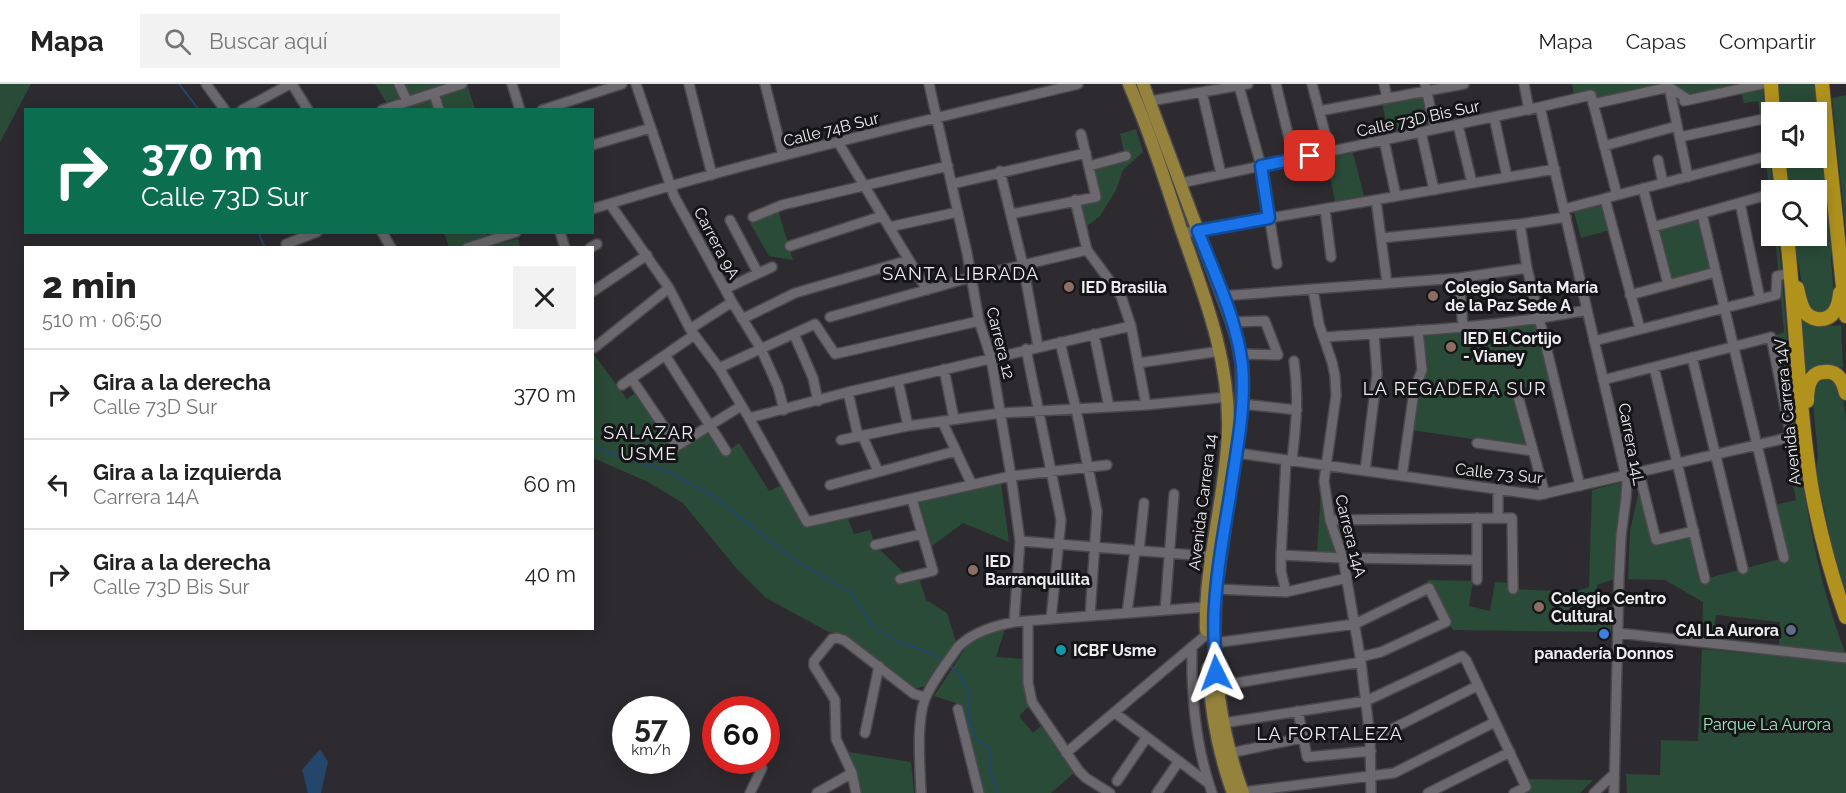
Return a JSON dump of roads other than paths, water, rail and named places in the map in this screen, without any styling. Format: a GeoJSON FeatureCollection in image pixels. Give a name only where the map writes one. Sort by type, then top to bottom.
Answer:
{"type":"FeatureCollection","features":[{"type":"Feature","properties":{"kind":"highway"},"geometry":{"type":"LineString","coordinates":[[1769,102],[1770,84]]}},
{"type":"Feature","properties":{"kind":"highway"},"geometry":{"type":"LineString","coordinates":[[1822,84],[1846,316]]}},
{"type":"Feature","properties":{"kind":"highway","name":"Avenida Carrera 14V"},"geometry":{"type":"LineString","coordinates":[[1788,246],[1795,344],[1813,497],[1828,559],[1846,617]]}},
{"type":"Feature","properties":{"kind":"highway"},"geometry":{"type":"LineString","coordinates":[[1789,254],[1797,291],[1805,311],[1814,319],[1832,315],[1836,310],[1840,297],[1840,256]]}},
{"type":"Feature","properties":{"kind":"highway"},"geometry":{"type":"LineString","coordinates":[[1805,434],[1808,386],[1815,375],[1827,371],[1833,372],[1842,381],[1846,393]]}},
{"type":"Feature","properties":{"kind":"main road","name":"Avenida Carrera 14"},"geometry":{"type":"LineString","coordinates":[[1129,84],[1183,233],[1221,351],[1227,397],[1227,450],[1210,639],[1212,710],[1222,760],[1233,793]]}},
{"type":"Feature","properties":{"kind":"main road","name":"Avenida Carrera 14"},"geometry":{"type":"LineString","coordinates":[[1143,84],[1232,322],[1240,354],[1243,378],[1237,453],[1206,607],[1223,723],[1242,793]]}},
{"type":"Feature","properties":{"kind":"street"},"geometry":{"type":"LineString","coordinates":[[246,108],[291,84],[307,108]]}},
{"type":"Feature","properties":{"kind":"street"},"geometry":{"type":"LineString","coordinates":[[399,84],[407,101]]}},
{"type":"Feature","properties":{"kind":"street"},"geometry":{"type":"LineString","coordinates":[[388,108],[462,84]]}},
{"type":"Feature","properties":{"kind":"street"},"geometry":{"type":"LineString","coordinates":[[512,84],[519,108]]}},
{"type":"Feature","properties":{"kind":"street"},"geometry":{"type":"LineString","coordinates":[[548,108],[622,84]]}},
{"type":"Feature","properties":{"kind":"street","name":"Carrera 9A"},"geometry":{"type":"LineString","coordinates":[[637,84],[674,196],[724,289],[761,349],[778,387],[784,410]]}},
{"type":"Feature","properties":{"kind":"street"},"geometry":{"type":"LineString","coordinates":[[689,84],[712,175]]}},
{"type":"Feature","properties":{"kind":"street"},"geometry":{"type":"LineString","coordinates":[[765,84],[783,156]]}},
{"type":"Feature","properties":{"kind":"street","name":"Carrera 12"},"geometry":{"type":"LineString","coordinates":[[929,84],[972,277],[979,321],[992,358],[1011,476],[1020,541],[1014,622]]}},
{"type":"Feature","properties":{"kind":"street","name":"Calle 74B Sur"},"geometry":{"type":"LineString","coordinates":[[594,208],[670,185],[1078,84]]}},
{"type":"Feature","properties":{"kind":"street"},"geometry":{"type":"LineString","coordinates":[[1276,84],[1294,159]]}},
{"type":"Feature","properties":{"kind":"street"},"geometry":{"type":"LineString","coordinates":[[1312,84],[1330,152]]}},
{"type":"Feature","properties":{"kind":"street"},"geometry":{"type":"LineString","coordinates":[[1384,84],[1387,98]]}},
{"type":"Feature","properties":{"kind":"street"},"geometry":{"type":"LineString","coordinates":[[1319,111],[1426,88],[1464,84]]}},
{"type":"Feature","properties":{"kind":"street"},"geometry":{"type":"LineString","coordinates":[[1524,84],[1529,110]]}},
{"type":"Feature","properties":{"kind":"street"},"geometry":{"type":"LineString","coordinates":[[1672,103],[1762,84]]}},
{"type":"Feature","properties":{"kind":"street"},"geometry":{"type":"LineString","coordinates":[[209,85],[224,108]]}},
{"type":"Feature","properties":{"kind":"street"},"geometry":{"type":"LineString","coordinates":[[1150,101],[1243,85],[1261,166],[1277,264]]}},
{"type":"Feature","properties":{"kind":"street"},"geometry":{"type":"LineString","coordinates":[[1669,87],[1689,100]]}},
{"type":"Feature","properties":{"kind":"street"},"geometry":{"type":"LineString","coordinates":[[1669,87],[1688,177]]}},
{"type":"Feature","properties":{"kind":"street","name":"Calle 73D Bis Sur"},"geometry":{"type":"LineString","coordinates":[[1180,183],[1540,107],[1669,87]]}},
{"type":"Feature","properties":{"kind":"street"},"geometry":{"type":"LineString","coordinates":[[1426,88],[1435,129]]}},
{"type":"Feature","properties":{"kind":"street"},"geometry":{"type":"LineString","coordinates":[[1202,92],[1221,174]]}},
{"type":"Feature","properties":{"kind":"street"},"geometry":{"type":"LineString","coordinates":[[434,93],[438,108]]}},
{"type":"Feature","properties":{"kind":"street"},"geometry":{"type":"LineString","coordinates":[[1592,99],[1617,195]]}},
{"type":"Feature","properties":{"kind":"street","name":"Carrera 14L"},"geometry":{"type":"LineString","coordinates":[[1540,107],[1627,489],[1621,536],[1614,793]]}},
{"type":"Feature","properties":{"kind":"street"},"geometry":{"type":"LineString","coordinates":[[1494,117],[1507,177]]}},
{"type":"Feature","properties":{"kind":"street"},"geometry":{"type":"LineString","coordinates":[[1680,137],[1761,118]]}},
{"type":"Feature","properties":{"kind":"street"},"geometry":{"type":"LineString","coordinates":[[1458,124],[1472,183]]}},
{"type":"Feature","properties":{"kind":"street"},"geometry":{"type":"LineString","coordinates":[[1604,146],[1677,126]]}},
{"type":"Feature","properties":{"kind":"street"},"geometry":{"type":"LineString","coordinates":[[594,144],[651,128]]}},
{"type":"Feature","properties":{"kind":"street"},"geometry":{"type":"LineString","coordinates":[[1421,132],[1434,190]]}},
{"type":"Feature","properties":{"kind":"street"},"geometry":{"type":"LineString","coordinates":[[1011,214],[1096,197],[1081,134]]}},
{"type":"Feature","properties":{"kind":"street"},"geometry":{"type":"LineString","coordinates":[[1384,140],[1396,196]]}},
{"type":"Feature","properties":{"kind":"street"},"geometry":{"type":"LineString","coordinates":[[838,142],[927,290]]}},
{"type":"Feature","properties":{"kind":"street"},"geometry":{"type":"LineString","coordinates":[[952,184],[1000,171],[1086,153]]}},
{"type":"Feature","properties":{"kind":"street"},"geometry":{"type":"LineString","coordinates":[[1089,166],[1126,156]]}},
{"type":"Feature","properties":{"kind":"street"},"geometry":{"type":"LineString","coordinates":[[1658,160],[1663,183]]}},
{"type":"Feature","properties":{"kind":"street"},"geometry":{"type":"LineString","coordinates":[[1381,238],[1520,225],[1565,213],[1617,195],[1761,160]]}},
{"type":"Feature","properties":{"kind":"street"},"geometry":{"type":"LineString","coordinates":[[753,217],[782,206],[948,166]]}},
{"type":"Feature","properties":{"kind":"street"},"geometry":{"type":"LineString","coordinates":[[1183,233],[1555,169]]}},
{"type":"Feature","properties":{"kind":"street"},"geometry":{"type":"LineString","coordinates":[[1000,171],[1023,265],[1038,346]]}},
{"type":"Feature","properties":{"kind":"street"},"geometry":{"type":"LineString","coordinates":[[1643,188],[1668,284]]}},
{"type":"Feature","properties":{"kind":"street"},"geometry":{"type":"LineString","coordinates":[[1653,227],[1761,197]]}},
{"type":"Feature","properties":{"kind":"street"},"geometry":{"type":"LineString","coordinates":[[1605,199],[1640,329]]}},
{"type":"Feature","properties":{"kind":"street"},"geometry":{"type":"LineString","coordinates":[[1075,200],[1087,250],[1121,296],[1131,326],[1146,405]]}},
{"type":"Feature","properties":{"kind":"street"},"geometry":{"type":"LineString","coordinates":[[1376,200],[1387,283]]}},
{"type":"Feature","properties":{"kind":"street"},"geometry":{"type":"LineString","coordinates":[[1740,203],[1760,299]]}},
{"type":"Feature","properties":{"kind":"street"},"geometry":{"type":"LineString","coordinates":[[610,204],[669,288],[692,332],[719,368],[807,522],[1011,476],[1107,465]]}},
{"type":"Feature","properties":{"kind":"street"},"geometry":{"type":"LineString","coordinates":[[1325,209],[1332,257]]}},
{"type":"Feature","properties":{"kind":"street"},"geometry":{"type":"LineString","coordinates":[[889,227],[958,212]]}},
{"type":"Feature","properties":{"kind":"street"},"geometry":{"type":"LineString","coordinates":[[1702,214],[1784,558]]}},
{"type":"Feature","properties":{"kind":"street"},"geometry":{"type":"LineString","coordinates":[[790,246],[882,216]]}},
{"type":"Feature","properties":{"kind":"street"},"geometry":{"type":"LineString","coordinates":[[730,220],[758,273]]}},
{"type":"Feature","properties":{"kind":"street"},"geometry":{"type":"LineString","coordinates":[[1520,225],[1527,268],[1580,486]]}},
{"type":"Feature","properties":{"kind":"street"},"geometry":{"type":"LineString","coordinates":[[285,244],[312,234]]}},
{"type":"Feature","properties":{"kind":"street"},"geometry":{"type":"LineString","coordinates":[[471,246],[510,234]]}},
{"type":"Feature","properties":{"kind":"street"},"geometry":{"type":"LineString","coordinates":[[830,317],[972,277],[1087,250]]}},
{"type":"Feature","properties":{"kind":"street"},"geometry":{"type":"LineString","coordinates":[[594,291],[646,255]]}},
{"type":"Feature","properties":{"kind":"street"},"geometry":{"type":"LineString","coordinates":[[742,320],[795,293],[909,260]]}},
{"type":"Feature","properties":{"kind":"street"},"geometry":{"type":"LineString","coordinates":[[724,289],[772,267]]}},
{"type":"Feature","properties":{"kind":"street"},"geometry":{"type":"LineString","coordinates":[[1222,296],[1459,278],[1527,268]]}},
{"type":"Feature","properties":{"kind":"street"},"geometry":{"type":"LineString","coordinates":[[1630,295],[1716,272]]}},
{"type":"Feature","properties":{"kind":"street"},"geometry":{"type":"LineString","coordinates":[[1594,341],[1776,295],[1777,276],[1791,273]]}},
{"type":"Feature","properties":{"kind":"street"},"geometry":{"type":"LineString","coordinates":[[1459,278],[1463,327]]}},
{"type":"Feature","properties":{"kind":"street"},"geometry":{"type":"LineString","coordinates":[[594,348],[669,288]]}},
{"type":"Feature","properties":{"kind":"street","name":"Carrera 14A"},"geometry":{"type":"LineString","coordinates":[[1313,289],[1316,309],[1334,369],[1336,386],[1324,481],[1330,520],[1343,558],[1355,624],[1370,738],[1371,793]]}},
{"type":"Feature","properties":{"kind":"street"},"geometry":{"type":"LineString","coordinates":[[622,385],[665,355],[732,302]]}},
{"type":"Feature","properties":{"kind":"street"},"geometry":{"type":"LineString","coordinates":[[1324,337],[1463,327],[1539,319],[1587,310]]}},
{"type":"Feature","properties":{"kind":"street"},"geometry":{"type":"LineString","coordinates":[[719,368],[815,324],[835,354],[979,321]]}},
{"type":"Feature","properties":{"kind":"street"},"geometry":{"type":"LineString","coordinates":[[1232,322],[1265,321],[1278,355],[1240,354]]}},
{"type":"Feature","properties":{"kind":"street"},"geometry":{"type":"LineString","coordinates":[[749,418],[1038,346],[1131,326]]}},
{"type":"Feature","properties":{"kind":"street"},"geometry":{"type":"LineString","coordinates":[[1402,476],[1414,391],[1422,370],[1418,330]]}},
{"type":"Feature","properties":{"kind":"street"},"geometry":{"type":"LineString","coordinates":[[1365,471],[1377,374],[1374,333]]}},
{"type":"Feature","properties":{"kind":"street"},"geometry":{"type":"LineString","coordinates":[[794,334],[813,378],[818,401]]}},
{"type":"Feature","properties":{"kind":"street"},"geometry":{"type":"LineString","coordinates":[[1094,334],[1109,407]]}},
{"type":"Feature","properties":{"kind":"street","name":"Calle 73 Sur"},"geometry":{"type":"LineString","coordinates":[[1237,453],[1545,494],[1791,437],[1771,337],[1733,346]]}},
{"type":"Feature","properties":{"kind":"street"},"geometry":{"type":"LineString","coordinates":[[1060,342],[1097,511],[1090,616]]}},
{"type":"Feature","properties":{"kind":"street"},"geometry":{"type":"LineString","coordinates":[[1603,380],[1733,346]]}},
{"type":"Feature","properties":{"kind":"street"},"geometry":{"type":"LineString","coordinates":[[1026,349],[1061,520],[1051,619]]}},
{"type":"Feature","properties":{"kind":"street"},"geometry":{"type":"LineString","coordinates":[[1138,363],[1221,351]]}},
{"type":"Feature","properties":{"kind":"street"},"geometry":{"type":"LineString","coordinates":[[665,355],[726,451]]}},
{"type":"Feature","properties":{"kind":"street"},"geometry":{"type":"LineString","coordinates":[[1692,357],[1743,569]]}},
{"type":"Feature","properties":{"kind":"street"},"geometry":{"type":"LineString","coordinates":[[1286,592],[1281,571],[1281,555],[1289,460],[1297,410],[1294,361]]}},
{"type":"Feature","properties":{"kind":"street"},"geometry":{"type":"LineString","coordinates":[[1654,367],[1705,579]]}},
{"type":"Feature","properties":{"kind":"street"},"geometry":{"type":"LineString","coordinates":[[944,369],[954,419]]}},
{"type":"Feature","properties":{"kind":"street"},"geometry":{"type":"LineString","coordinates":[[632,378],[677,446],[741,406]]}},
{"type":"Feature","properties":{"kind":"street"},"geometry":{"type":"LineString","coordinates":[[898,381],[908,426]]}},
{"type":"Feature","properties":{"kind":"street"},"geometry":{"type":"LineString","coordinates":[[1516,389],[1545,494]]}},
{"type":"Feature","properties":{"kind":"street"},"geometry":{"type":"LineString","coordinates":[[848,392],[860,436],[878,471]]}},
{"type":"Feature","properties":{"kind":"street"},"geometry":{"type":"LineString","coordinates":[[841,440],[908,426],[1001,413],[1146,405],[1227,397]]}},
{"type":"Feature","properties":{"kind":"street"},"geometry":{"type":"LineString","coordinates":[[1242,404],[1297,410]]}},
{"type":"Feature","properties":{"kind":"street"},"geometry":{"type":"LineString","coordinates":[[942,421],[972,485]]}},
{"type":"Feature","properties":{"kind":"street"},"geometry":{"type":"LineString","coordinates":[[1477,443],[1533,451]]}},
{"type":"Feature","properties":{"kind":"street"},"geometry":{"type":"LineString","coordinates":[[830,485],[956,451]]}},
{"type":"Feature","properties":{"kind":"street"},"geometry":{"type":"LineString","coordinates":[[1639,472],[1656,540],[1694,531]]}},
{"type":"Feature","properties":{"kind":"street"},"geometry":{"type":"LineString","coordinates":[[1498,489],[1498,518]]}},
{"type":"Feature","properties":{"kind":"street"},"geometry":{"type":"LineString","coordinates":[[1165,610],[1174,494]]}},
{"type":"Feature","properties":{"kind":"street"},"geometry":{"type":"LineString","coordinates":[[900,579],[933,571],[912,499]]}},
{"type":"Feature","properties":{"kind":"street"},"geometry":{"type":"LineString","coordinates":[[1127,613],[1144,503]]}},
{"type":"Feature","properties":{"kind":"street"},"geometry":{"type":"LineString","coordinates":[[1477,518],[1477,580]]}},
{"type":"Feature","properties":{"kind":"street"},"geometry":{"type":"LineString","coordinates":[[1330,520],[1512,518],[1513,589]]}},
{"type":"Feature","properties":{"kind":"street"},"geometry":{"type":"LineString","coordinates":[[875,545],[922,534]]}},
{"type":"Feature","properties":{"kind":"street"},"geometry":{"type":"LineString","coordinates":[[1020,541],[1216,557]]}},
{"type":"Feature","properties":{"kind":"street"},"geometry":{"type":"LineString","coordinates":[[1281,555],[1477,560]]}},
{"type":"Feature","properties":{"kind":"street"},"geometry":{"type":"LineString","coordinates":[[1216,589],[1286,592],[1347,578]]}},
{"type":"Feature","properties":{"kind":"street"},"geometry":{"type":"LineString","coordinates":[[1066,753],[1192,647],[1210,639],[1355,624],[1429,588],[1446,622],[1381,652],[1360,659],[1218,686]]}},
{"type":"Feature","properties":{"kind":"street"},"geometry":{"type":"LineString","coordinates":[[921,793],[921,712],[925,697],[964,642],[979,633],[1014,622],[1206,607]]}},
{"type":"Feature","properties":{"kind":"street"},"geometry":{"type":"LineString","coordinates":[[1028,621],[1028,683],[1032,702],[1066,753],[1086,777],[1110,793]]}},
{"type":"Feature","properties":{"kind":"street"},"geometry":{"type":"LineString","coordinates":[[1618,633],[1846,658]]}},
{"type":"Feature","properties":{"kind":"street"},"geometry":{"type":"LineString","coordinates":[[856,793],[852,773],[836,739],[835,700],[813,664],[832,639],[844,640],[914,694],[925,697]]}},
{"type":"Feature","properties":{"kind":"street"},"geometry":{"type":"LineString","coordinates":[[1192,647],[1191,667],[1196,714],[1211,790]]}},
{"type":"Feature","properties":{"kind":"street"},"geometry":{"type":"LineString","coordinates":[[1223,723],[1366,700],[1462,656],[1466,660],[1526,787],[1515,793]]}},
{"type":"Feature","properties":{"kind":"street"},"geometry":{"type":"LineString","coordinates":[[865,733],[879,666]]}},
{"type":"Feature","properties":{"kind":"street"},"geometry":{"type":"LineString","coordinates":[[1370,738],[1477,686]]}},
{"type":"Feature","properties":{"kind":"street"},"geometry":{"type":"LineString","coordinates":[[958,709],[979,793]]}},
{"type":"Feature","properties":{"kind":"street"},"geometry":{"type":"LineString","coordinates":[[1298,711],[1307,757],[1371,751]]}},
{"type":"Feature","properties":{"kind":"street"},"geometry":{"type":"LineString","coordinates":[[1115,712],[1179,761],[1211,790]]}},
{"type":"Feature","properties":{"kind":"street"},"geometry":{"type":"LineString","coordinates":[[1242,793],[1394,773],[1495,722]]}},
{"type":"Feature","properties":{"kind":"street"},"geometry":{"type":"LineString","coordinates":[[1117,781],[1147,737]]}},
{"type":"Feature","properties":{"kind":"street"},"geometry":{"type":"LineString","coordinates":[[1230,753],[1302,738]]}},
{"type":"Feature","properties":{"kind":"street"},"geometry":{"type":"LineString","coordinates":[[1428,793],[1510,752]]}},
{"type":"Feature","properties":{"kind":"street"},"geometry":{"type":"LineString","coordinates":[[1157,793],[1179,761]]}},
{"type":"Feature","properties":{"kind":"street"},"geometry":{"type":"LineString","coordinates":[[817,793],[852,773]]}},
{"type":"Feature","properties":{"kind":"street"},"geometry":{"type":"LineString","coordinates":[[753,792],[760,774]]}},
{"type":"Feature","properties":{"kind":"street"},"geometry":{"type":"LineString","coordinates":[[1594,793],[1614,774]]}},
{"type":"Feature","properties":{"kind":"water"},"geometry":{"type":"Polygon","coordinates":[[[320,749],[328,762],[321,793],[308,793],[302,770],[320,749]]]}},
{"type":"Feature","properties":{"kind":"waterway"},"geometry":{"type":"LineString","coordinates":[[179,84],[197,108]]}},
{"type":"Feature","properties":{"kind":"waterway"},"geometry":{"type":"LineString","coordinates":[[259,234],[264,246]]}},
{"type":"Feature","properties":{"kind":"waterway"},"geometry":{"type":"LineString","coordinates":[[476,234],[478,241]]}},
{"type":"Feature","properties":{"kind":"waterway"},"geometry":{"type":"LineString","coordinates":[[594,446],[667,471],[712,495],[796,561],[850,592],[874,627],[897,641],[931,653],[944,662]]}},
{"type":"Feature","properties":{"kind":"waterway"},"geometry":{"type":"LineString","coordinates":[[949,665],[959,673],[968,692],[968,716],[975,737],[990,749],[990,772],[999,793]]}},
{"type":"Feature","properties":{"kind":"place","name":"IED Brasilia"},"geometry":{"type":"Point","coordinates":[1069,287]}},
{"type":"Feature","properties":{"kind":"place","name":"Colegio Santa María de la Paz Sede A"},"geometry":{"type":"Point","coordinates":[1433,296]}},
{"type":"Feature","properties":{"kind":"place","name":"IED El Cortijo - Vianey"},"geometry":{"type":"Point","coordinates":[1451,347]}},
{"type":"Feature","properties":{"kind":"place","name":"IED Barranquillita"},"geometry":{"type":"Point","coordinates":[973,570]}},
{"type":"Feature","properties":{"kind":"place","name":"Colegio Centro Cultural"},"geometry":{"type":"Point","coordinates":[1539,607]}},
{"type":"Feature","properties":{"kind":"place","name":"CAI La Aurora"},"geometry":{"type":"Point","coordinates":[1791,630]}},
{"type":"Feature","properties":{"kind":"place","name":"panadería Donnos"},"geometry":{"type":"Point","coordinates":[1604,634]}},
{"type":"Feature","properties":{"kind":"place","name":"ICBF Usme"},"geometry":{"type":"Point","coordinates":[1061,650]}},
{"type":"Feature","properties":{"kind":"district","name":"SANTA LIBRADA"},"geometry":{"type":"Point","coordinates":[961,274]}},
{"type":"Feature","properties":{"kind":"district","name":"LA REGADERA SUR"},"geometry":{"type":"Point","coordinates":[1455,389]}},
{"type":"Feature","properties":{"kind":"district","name":"SALAZAR USME"},"geometry":{"type":"Point","coordinates":[649,443]}},
{"type":"Feature","properties":{"kind":"district","name":"LA FORTALEZA"},"geometry":{"type":"Point","coordinates":[1330,734]}},
{"type":"Feature","properties":{"kind":"park label","name":"Parque La Aurora"},"geometry":{"type":"Point","coordinates":[1767,724]}}]}
